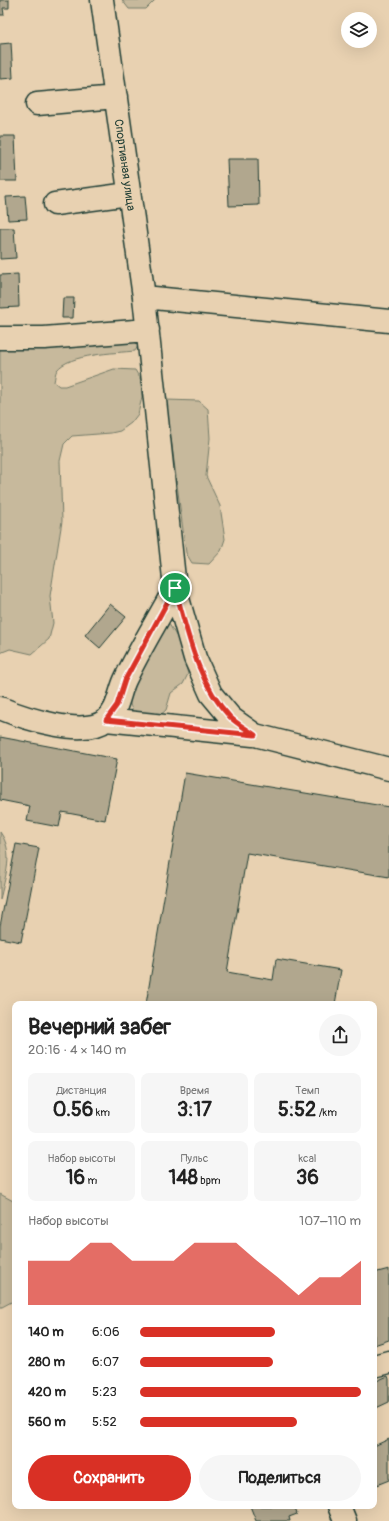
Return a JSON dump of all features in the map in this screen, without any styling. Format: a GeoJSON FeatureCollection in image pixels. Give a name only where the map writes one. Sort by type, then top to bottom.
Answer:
{"type":"FeatureCollection","features":[{"type":"Feature","properties":{"kind":"street","name":"Спортивная улица"},"geometry":{"type":"LineString","coordinates":[[102,0],[144,297],[175,588],[195,658],[211,694],[231,718],[255,735]]}},
{"type":"Feature","properties":{"kind":"street"},"geometry":{"type":"LineString","coordinates":[[36,104],[116,97]]}},
{"type":"Feature","properties":{"kind":"street"},"geometry":{"type":"LineString","coordinates":[[55,204],[129,194]]}},
{"type":"Feature","properties":{"kind":"street"},"geometry":{"type":"LineString","coordinates":[[144,297],[389,321]]}},
{"type":"Feature","properties":{"kind":"street"},"geometry":{"type":"LineString","coordinates":[[0,338],[44,338],[148,330]]}},
{"type":"Feature","properties":{"kind":"street"},"geometry":{"type":"LineString","coordinates":[[0,708],[30,720],[71,727],[90,728],[106,720],[117,705],[125,680],[175,588]]}},
{"type":"Feature","properties":{"kind":"street"},"geometry":{"type":"LineString","coordinates":[[106,720],[255,735],[389,769]]}},
{"type":"Feature","properties":{"kind":"street"},"geometry":{"type":"LineString","coordinates":[[377,1365],[389,1362]]}},
{"type":"Feature","properties":{"kind":"street"},"geometry":{"type":"LineString","coordinates":[[340,1509],[345,1521]]}},
{"type":"Feature","properties":{"kind":"shaded area"},"geometry":{"type":"Polygon","coordinates":[[[122,0],[155,0],[146,9],[129,9],[122,0]]]}},
{"type":"Feature","properties":{"kind":"shaded area"},"geometry":{"type":"Polygon","coordinates":[[[136,341],[138,346],[135,351],[82,357],[63,365],[56,371],[54,382],[59,386],[65,386],[114,369],[135,370],[141,380],[142,397],[138,414],[131,423],[120,431],[72,436],[64,444],[60,461],[62,521],[50,596],[53,623],[49,639],[32,654],[10,649],[0,653],[0,344],[136,341]]]}},
{"type":"Feature","properties":{"kind":"shaded area"},"geometry":{"type":"Polygon","coordinates":[[[166,400],[199,401],[208,409],[210,438],[206,476],[220,506],[225,539],[221,551],[209,564],[192,563],[186,553],[166,400]]]}},
{"type":"Feature","properties":{"kind":"shaded area"},"geometry":{"type":"Polygon","coordinates":[[[169,624],[178,639],[188,674],[183,684],[171,693],[166,710],[158,717],[146,717],[139,715],[132,709],[130,699],[132,686],[143,658],[157,634],[162,626],[169,624]]]}},
{"type":"Feature","properties":{"kind":"shaded area"},"geometry":{"type":"Polygon","coordinates":[[[0,832],[5,840],[7,848],[8,865],[0,900],[0,832]]]}},
{"type":"Feature","properties":{"kind":"shaded area"},"geometry":{"type":"Polygon","coordinates":[[[0,1194],[12,1200],[12,1302],[0,1307],[0,1194]]]}},
{"type":"Feature","properties":{"kind":"building"},"geometry":{"type":"Polygon","coordinates":[[[0,0],[9,0],[9,8],[3,8],[4,15],[0,15],[0,0]]]}},
{"type":"Feature","properties":{"kind":"building"},"geometry":{"type":"Polygon","coordinates":[[[11,43],[13,78],[0,79],[0,44],[11,43]]]}},
{"type":"Feature","properties":{"kind":"building"},"geometry":{"type":"Polygon","coordinates":[[[0,136],[15,136],[17,181],[0,181],[0,136]]]}},
{"type":"Feature","properties":{"kind":"building"},"geometry":{"type":"Polygon","coordinates":[[[227,159],[258,159],[259,205],[229,206],[227,159]]]}},
{"type":"Feature","properties":{"kind":"building"},"geometry":{"type":"Polygon","coordinates":[[[25,196],[27,219],[8,220],[6,197],[25,196]]]}},
{"type":"Feature","properties":{"kind":"building"},"geometry":{"type":"Polygon","coordinates":[[[0,228],[14,228],[16,258],[0,259],[0,228]]]}},
{"type":"Feature","properties":{"kind":"building"},"geometry":{"type":"Polygon","coordinates":[[[18,274],[19,307],[0,308],[0,275],[18,274]]]}},
{"type":"Feature","properties":{"kind":"building"},"geometry":{"type":"Polygon","coordinates":[[[63,298],[74,298],[73,318],[62,318],[63,298]]]}},
{"type":"Feature","properties":{"kind":"building"},"geometry":{"type":"Polygon","coordinates":[[[110,604],[126,617],[100,648],[85,635],[110,604]]]}},
{"type":"Feature","properties":{"kind":"building"},"geometry":{"type":"Polygon","coordinates":[[[0,737],[117,759],[105,820],[62,812],[59,827],[27,821],[30,806],[0,800],[0,737]]]}},
{"type":"Feature","properties":{"kind":"building"},"geometry":{"type":"Polygon","coordinates":[[[185,773],[389,807],[389,877],[247,853],[227,972],[273,980],[276,959],[341,970],[336,1001],[147,1001],[185,773]]]}},
{"type":"Feature","properties":{"kind":"building"},"geometry":{"type":"Polygon","coordinates":[[[16,844],[39,848],[21,942],[0,938],[0,926],[16,844]]]}},
{"type":"Feature","properties":{"kind":"building"},"geometry":{"type":"Polygon","coordinates":[[[389,1269],[389,1340],[377,1344],[377,1272],[389,1269]]]}},
{"type":"Feature","properties":{"kind":"building"},"geometry":{"type":"Polygon","coordinates":[[[388,1376],[389,1379],[389,1402],[377,1408],[377,1381],[388,1376]]]}},
{"type":"Feature","properties":{"kind":"building"},"geometry":{"type":"Polygon","coordinates":[[[389,1439],[389,1480],[377,1485],[377,1445],[389,1439]]]}},
{"type":"Feature","properties":{"kind":"building"},"geometry":{"type":"Polygon","coordinates":[[[251,1509],[295,1509],[297,1514],[289,1517],[290,1521],[256,1521],[251,1509]]]}},
{"type":"Feature","properties":{"kind":"route"},"geometry":{"type":"LineString","coordinates":[[175,588],[195,658],[211,694],[231,718],[255,735],[106,720],[117,705],[125,680],[175,588]]}}]}
